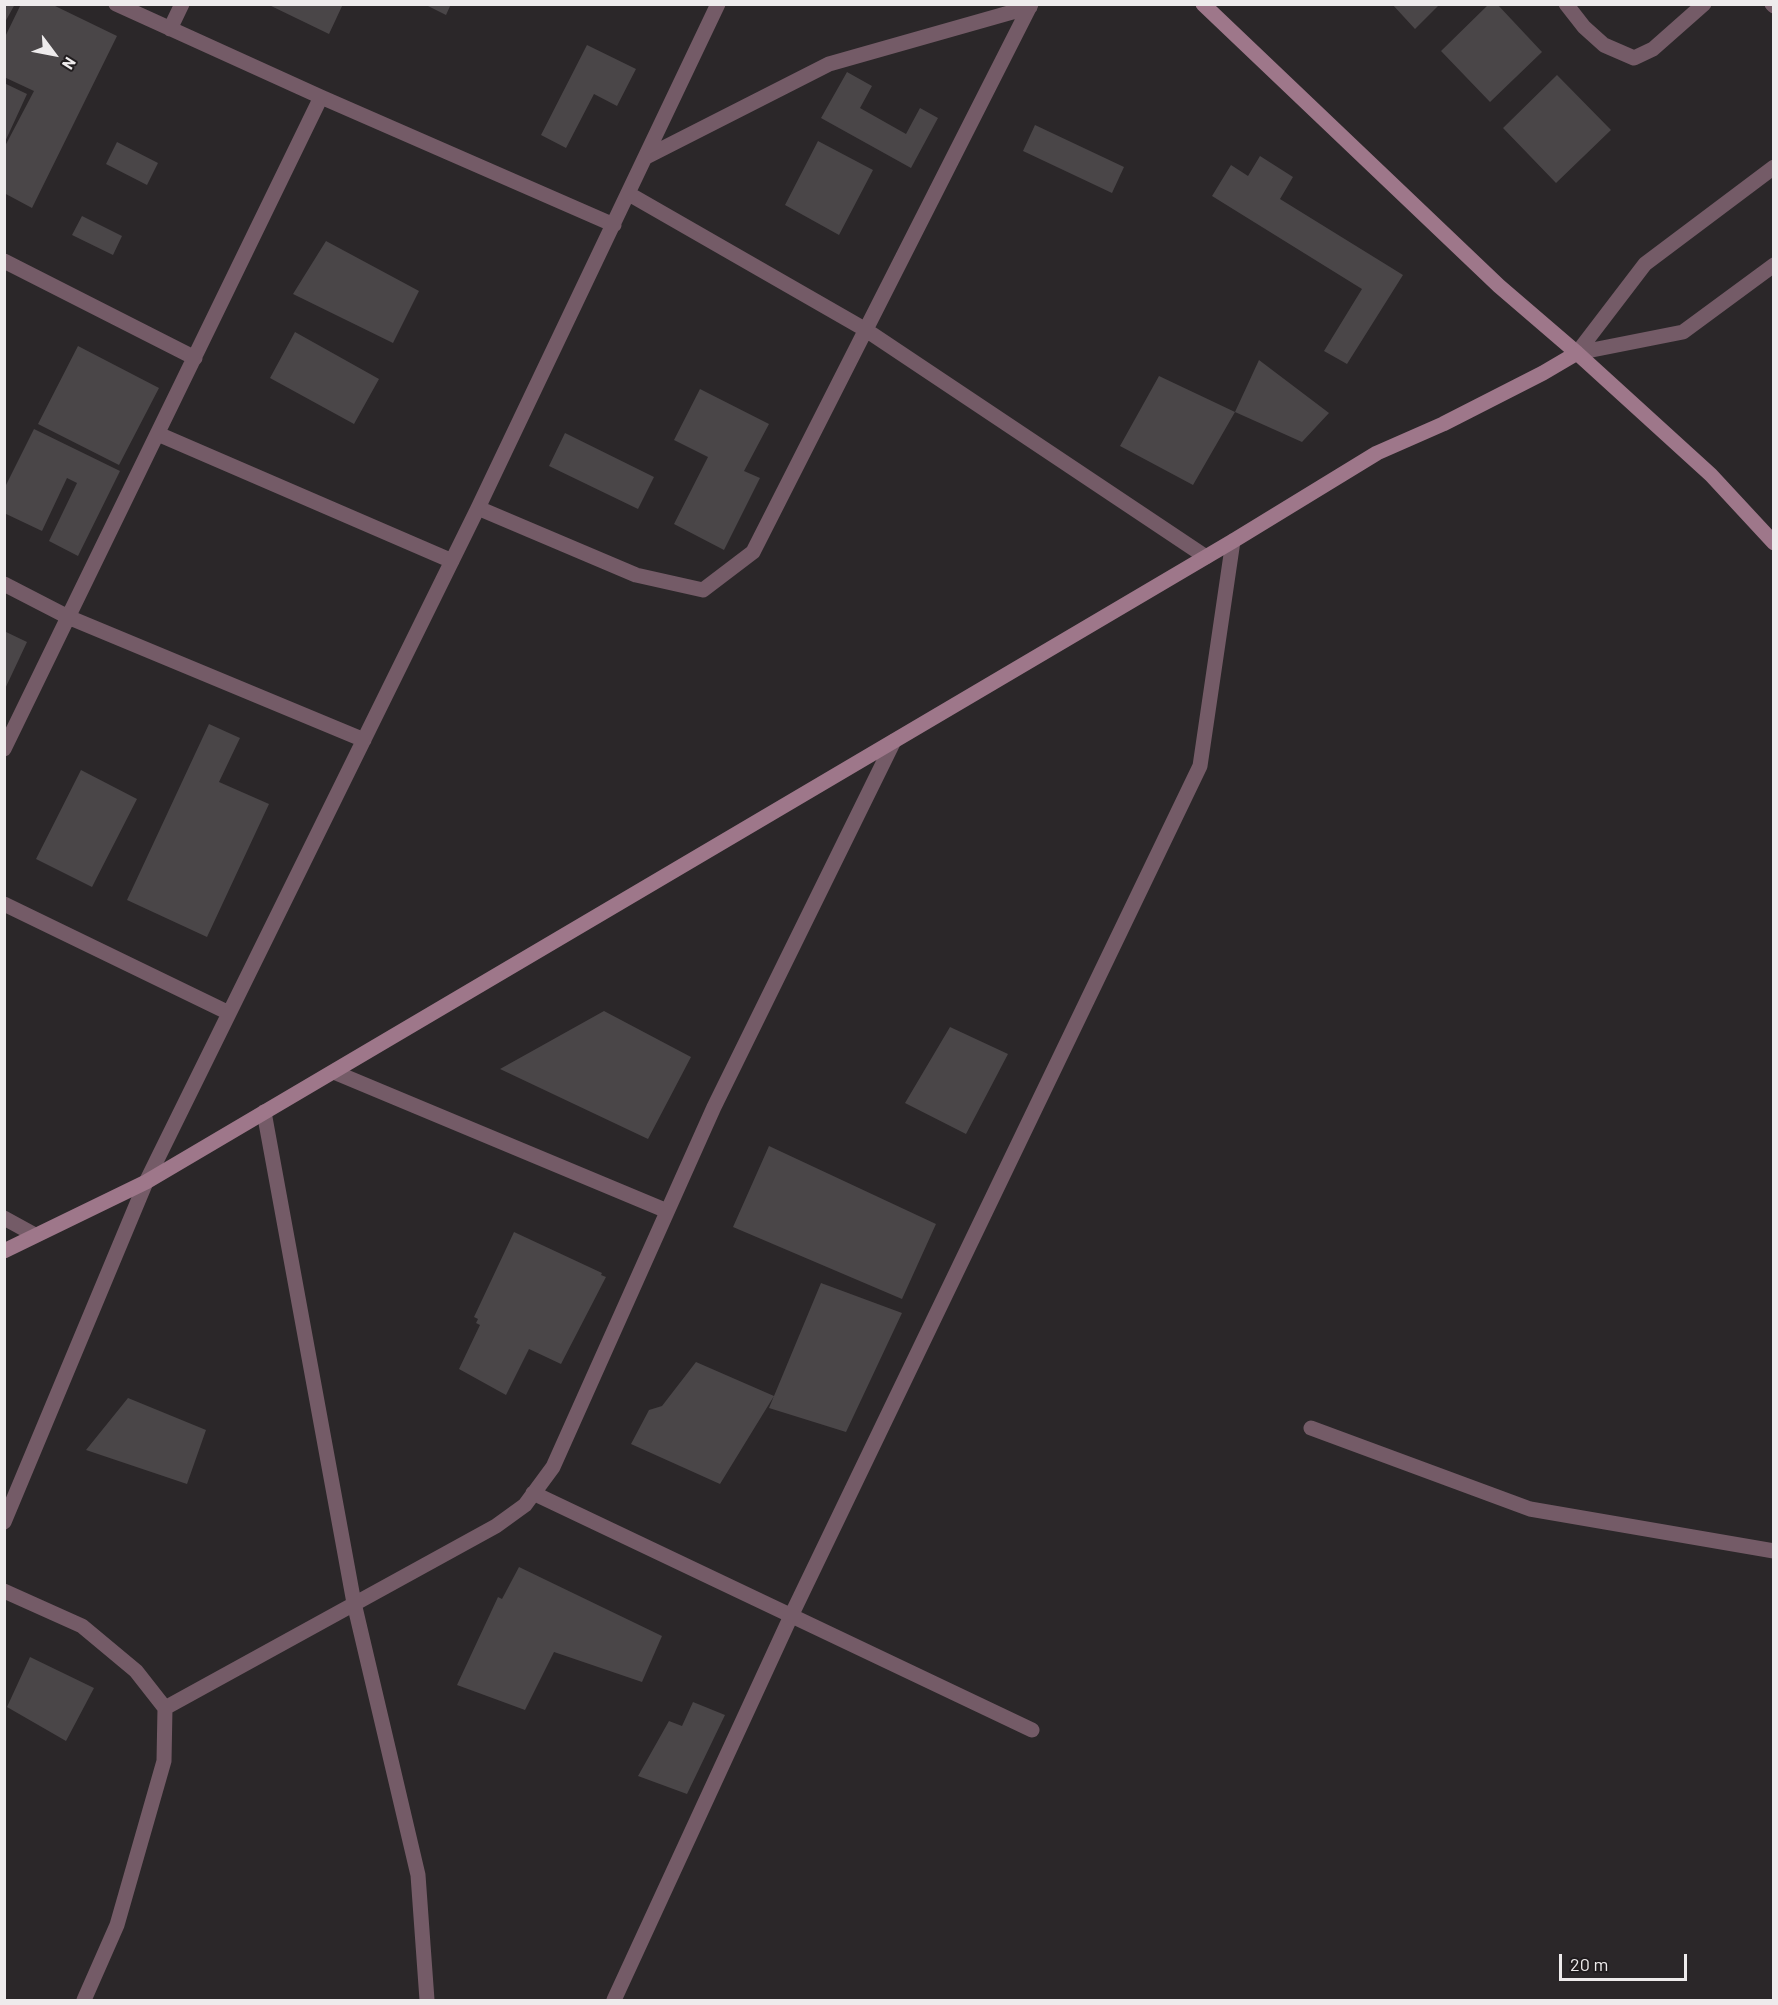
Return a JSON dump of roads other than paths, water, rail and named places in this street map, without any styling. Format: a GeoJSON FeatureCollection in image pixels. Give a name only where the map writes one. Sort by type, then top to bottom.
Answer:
{"type":"FeatureCollection","features":[{"type":"Feature","properties":{"kind":"main road"},"geometry":{"type":"LineString","coordinates":[[1203,4],[1499,286],[1577,353],[1711,475],[1773,543]]}},
{"type":"Feature","properties":{"kind":"main road"},"geometry":{"type":"LineString","coordinates":[[4,1251],[146,1182],[1206,557],[1377,453],[1443,424],[1577,353]]}},
{"type":"Feature","properties":{"kind":"street"},"geometry":{"type":"LineString","coordinates":[[116,4],[321,97],[614,225]]}},
{"type":"Feature","properties":{"kind":"street"},"geometry":{"type":"LineString","coordinates":[[170,29],[182,4]]}},
{"type":"Feature","properties":{"kind":"street"},"geometry":{"type":"LineString","coordinates":[[4,1522],[146,1182],[478,508],[718,4]]}},
{"type":"Feature","properties":{"kind":"street"},"geometry":{"type":"LineString","coordinates":[[1566,4],[1584,27],[1604,45],[1634,58],[1653,49],[1704,4]]}},
{"type":"Feature","properties":{"kind":"street"},"geometry":{"type":"LineString","coordinates":[[646,157],[829,64],[1027,5]]}},
{"type":"Feature","properties":{"kind":"street"},"geometry":{"type":"LineString","coordinates":[[478,508],[636,575],[703,590],[753,552],[1027,5]]}},
{"type":"Feature","properties":{"kind":"street"},"geometry":{"type":"LineString","coordinates":[[4,749],[321,97]]}},
{"type":"Feature","properties":{"kind":"street"},"geometry":{"type":"LineString","coordinates":[[1577,353],[1645,264],[1773,167]]}},
{"type":"Feature","properties":{"kind":"street"},"geometry":{"type":"LineString","coordinates":[[629,194],[866,330],[1206,557]]}},
{"type":"Feature","properties":{"kind":"street"},"geometry":{"type":"LineString","coordinates":[[4,261],[195,358]]}},
{"type":"Feature","properties":{"kind":"street"},"geometry":{"type":"LineString","coordinates":[[1577,353],[1683,332],[1773,265]]}},
{"type":"Feature","properties":{"kind":"street"},"geometry":{"type":"LineString","coordinates":[[158,434],[452,561]]}},
{"type":"Feature","properties":{"kind":"street"},"geometry":{"type":"LineString","coordinates":[[614,2001],[791,1616],[1200,765],[1233,541]]}},
{"type":"Feature","properties":{"kind":"street"},"geometry":{"type":"LineString","coordinates":[[4,584],[68,617],[364,740]]}},
{"type":"Feature","properties":{"kind":"street"},"geometry":{"type":"LineString","coordinates":[[165,1708],[496,1526],[525,1505],[553,1467],[714,1107],[894,741]]}},
{"type":"Feature","properties":{"kind":"street"},"geometry":{"type":"LineString","coordinates":[[4,904],[229,1013]]}},
{"type":"Feature","properties":{"kind":"street"},"geometry":{"type":"LineString","coordinates":[[334,1072],[667,1211]]}},
{"type":"Feature","properties":{"kind":"street"},"geometry":{"type":"LineString","coordinates":[[264,1112],[354,1603],[418,1875],[427,2001]]}},
{"type":"Feature","properties":{"kind":"street"},"geometry":{"type":"LineString","coordinates":[[4,1218],[35,1236]]}},
{"type":"Feature","properties":{"kind":"street"},"geometry":{"type":"LineString","coordinates":[[1311,1428],[1530,1509],[1773,1551]]}},
{"type":"Feature","properties":{"kind":"street"},"geometry":{"type":"LineString","coordinates":[[533,1493],[1032,1730]]}},
{"type":"Feature","properties":{"kind":"street"},"geometry":{"type":"LineString","coordinates":[[4,1591],[82,1626],[136,1671],[165,1708],[164,1761],[117,1925],[84,2001]]}}]}
